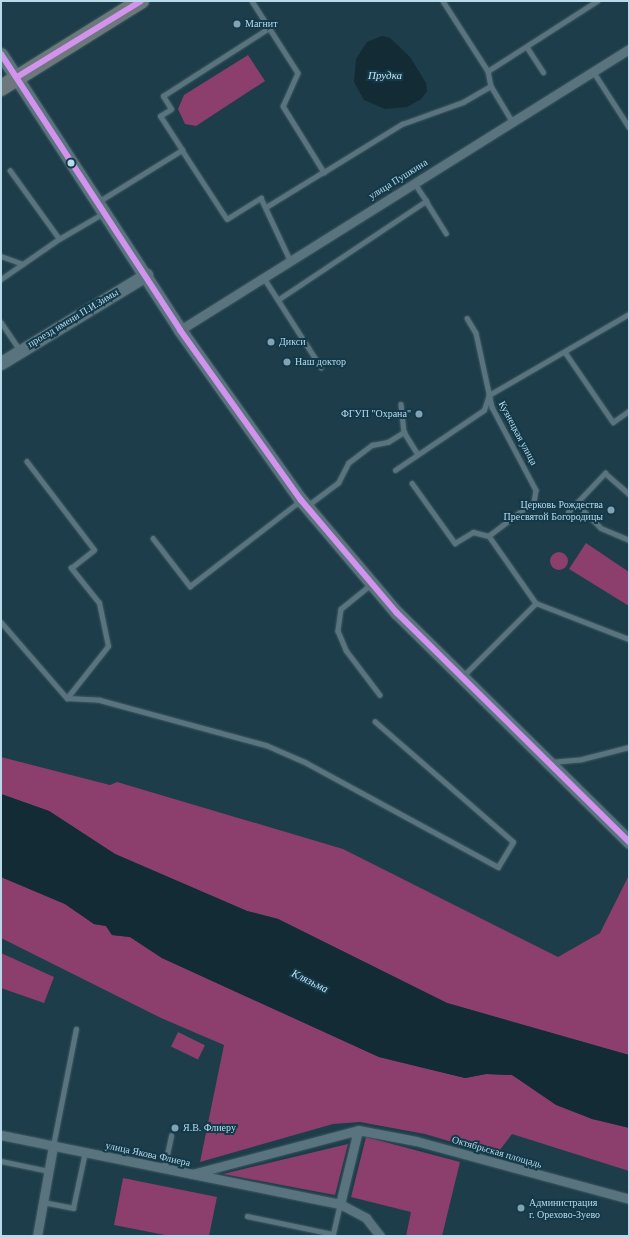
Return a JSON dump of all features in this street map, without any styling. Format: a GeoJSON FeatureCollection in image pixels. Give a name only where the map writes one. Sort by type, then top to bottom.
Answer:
{"type":"FeatureCollection","features":[{"type":"Feature","properties":{"kind":"highway"},"geometry":{"type":"LineString","coordinates":[[1,88],[141,1]]}},
{"type":"Feature","properties":{"kind":"main road"},"geometry":{"type":"LineString","coordinates":[[1,54],[102,207],[180,330],[304,503],[372,584],[460,679],[548,762],[629,842]]}},
{"type":"Feature","properties":{"kind":"main road","name":"проезд имени П.И.Зимы"},"geometry":{"type":"LineString","coordinates":[[1,363],[20,350],[146,275]]}},
{"type":"Feature","properties":{"kind":"street","name":"улица Пушкина"},"geometry":{"type":"LineString","coordinates":[[180,330],[263,276],[414,183],[511,119],[629,49]]}},
{"type":"Feature","properties":{"kind":"street","name":"улица Якова Флиера"},"geometry":{"type":"LineString","coordinates":[[1,1135],[192,1174],[358,1130]]}},
{"type":"Feature","properties":{"kind":"street"},"geometry":{"type":"LineString","coordinates":[[340,1204],[358,1130]]}},
{"type":"Feature","properties":{"kind":"street","name":"Октябрьская площадь"},"geometry":{"type":"LineString","coordinates":[[358,1130],[416,1142],[629,1199]]}},
{"type":"Feature","properties":{"kind":"street"},"geometry":{"type":"LineString","coordinates":[[37,1236],[53,1146]]}},
{"type":"Feature","properties":{"kind":"street"},"geometry":{"type":"LineString","coordinates":[[192,1174],[340,1204],[366,1218],[380,1236]]}},
{"type":"Feature","properties":{"kind":"lane"},"geometry":{"type":"LineString","coordinates":[[252,1],[298,73],[283,106],[324,172]]}},
{"type":"Feature","properties":{"kind":"lane"},"geometry":{"type":"LineString","coordinates":[[443,1],[488,71],[491,86],[511,119]]}},
{"type":"Feature","properties":{"kind":"lane"},"geometry":{"type":"LineString","coordinates":[[488,71],[597,1]]}},
{"type":"Feature","properties":{"kind":"lane"},"geometry":{"type":"LineString","coordinates":[[269,28],[163,96],[171,108],[160,116],[227,219],[261,198],[267,207],[290,260]]}},
{"type":"Feature","properties":{"kind":"lane"},"geometry":{"type":"LineString","coordinates":[[527,47],[543,72]]}},
{"type":"Feature","properties":{"kind":"lane"},"geometry":{"type":"LineString","coordinates":[[593,71],[629,127]]}},
{"type":"Feature","properties":{"kind":"lane"},"geometry":{"type":"LineString","coordinates":[[267,207],[402,124],[464,102],[491,86]]}},
{"type":"Feature","properties":{"kind":"lane"},"geometry":{"type":"LineString","coordinates":[[1,278],[59,239],[182,150]]}},
{"type":"Feature","properties":{"kind":"lane"},"geometry":{"type":"LineString","coordinates":[[10,171],[59,239]]}},
{"type":"Feature","properties":{"kind":"lane"},"geometry":{"type":"LineString","coordinates":[[414,183],[446,233]]}},
{"type":"Feature","properties":{"kind":"lane"},"geometry":{"type":"LineString","coordinates":[[279,298],[426,201]]}},
{"type":"Feature","properties":{"kind":"lane"},"geometry":{"type":"LineString","coordinates":[[1,256],[23,264]]}},
{"type":"Feature","properties":{"kind":"lane"},"geometry":{"type":"LineString","coordinates":[[263,276],[279,298],[321,367]]}},
{"type":"Feature","properties":{"kind":"lane"},"geometry":{"type":"LineString","coordinates":[[395,470],[484,410],[489,396],[629,314]]}},
{"type":"Feature","properties":{"kind":"lane","name":"Кузнецкая улица"},"geometry":{"type":"LineString","coordinates":[[467,318],[476,333],[492,407],[533,480],[537,497],[489,536]]}},
{"type":"Feature","properties":{"kind":"lane"},"geometry":{"type":"LineString","coordinates":[[1,322],[20,350]]}},
{"type":"Feature","properties":{"kind":"lane"},"geometry":{"type":"LineString","coordinates":[[565,352],[613,422],[629,411]]}},
{"type":"Feature","properties":{"kind":"lane"},"geometry":{"type":"LineString","coordinates":[[401,404],[404,432],[418,454]]}},
{"type":"Feature","properties":{"kind":"lane"},"geometry":{"type":"LineString","coordinates":[[153,538],[190,586],[304,503],[338,483],[348,463],[372,445],[388,442],[404,432]]}},
{"type":"Feature","properties":{"kind":"lane"},"geometry":{"type":"LineString","coordinates":[[27,462],[94,550],[70,568],[98,603],[108,646],[67,698]]}},
{"type":"Feature","properties":{"kind":"lane"},"geometry":{"type":"LineString","coordinates":[[568,512],[605,472],[629,494]]}},
{"type":"Feature","properties":{"kind":"lane"},"geometry":{"type":"LineString","coordinates":[[412,483],[455,543],[473,532],[489,536],[536,603],[629,639]]}},
{"type":"Feature","properties":{"kind":"lane"},"geometry":{"type":"LineString","coordinates":[[576,504],[601,528],[629,540]]}},
{"type":"Feature","properties":{"kind":"lane"},"geometry":{"type":"LineString","coordinates":[[372,584],[341,609],[337,623],[346,650],[380,695]]}},
{"type":"Feature","properties":{"kind":"lane"},"geometry":{"type":"LineString","coordinates":[[460,679],[536,603]]}},
{"type":"Feature","properties":{"kind":"lane"},"geometry":{"type":"LineString","coordinates":[[1,622],[67,698],[100,700],[266,745],[304,762],[498,867],[513,842],[375,722]]}},
{"type":"Feature","properties":{"kind":"lane"},"geometry":{"type":"LineString","coordinates":[[548,762],[582,759],[629,747]]}},
{"type":"Feature","properties":{"kind":"lane"},"geometry":{"type":"LineString","coordinates":[[53,1146],[76,1029]]}},
{"type":"Feature","properties":{"kind":"lane"},"geometry":{"type":"LineString","coordinates":[[164,1169],[171,1136]]}},
{"type":"Feature","properties":{"kind":"lane"},"geometry":{"type":"LineString","coordinates":[[43,1202],[73,1208],[85,1152]]}},
{"type":"Feature","properties":{"kind":"lane"},"geometry":{"type":"LineString","coordinates":[[1,1161],[49,1171]]}},
{"type":"Feature","properties":{"kind":"lane"},"geometry":{"type":"LineString","coordinates":[[247,1216],[333,1234],[340,1204]]}},
{"type":"Feature","properties":{"kind":"lane"},"geometry":{"type":"LineString","coordinates":[[308,1236],[310,1229]]}},
{"type":"Feature","properties":{"kind":"shaded area"},"geometry":{"type":"Polygon","coordinates":[[[248,55],[265,81],[196,126],[185,124],[178,109],[184,95],[248,55]]]}},
{"type":"Feature","properties":{"kind":"shaded area"},"geometry":{"type":"Polygon","coordinates":[[[586,543],[629,572],[629,606],[569,569],[586,543]]]}},
{"type":"Feature","properties":{"kind":"shaded area"},"geometry":{"type":"Polygon","coordinates":[[[559,552],[565,555],[568,561],[565,567],[559,570],[553,567],[550,561],[553,555],[559,552]]]}},
{"type":"Feature","properties":{"kind":"shaded area"},"geometry":{"type":"Polygon","coordinates":[[[1,757],[110,785],[117,782],[343,849],[558,957],[600,933],[629,875],[629,1055],[447,1003],[278,919],[247,911],[115,854],[49,811],[1,794],[1,757]]]}},
{"type":"Feature","properties":{"kind":"shaded area"},"geometry":{"type":"Polygon","coordinates":[[[1,877],[65,904],[94,924],[106,926],[112,935],[130,937],[162,958],[379,1057],[465,1078],[486,1074],[512,1075],[592,1119],[622,1123],[629,1128],[629,1171],[512,1134],[496,1155],[425,1134],[360,1122],[333,1124],[200,1162],[224,1045],[161,1018],[1,938],[1,877]]]}},
{"type":"Feature","properties":{"kind":"shaded area"},"geometry":{"type":"Polygon","coordinates":[[[1,953],[54,977],[44,1003],[1,988],[1,953]]]}},
{"type":"Feature","properties":{"kind":"shaded area"},"geometry":{"type":"Polygon","coordinates":[[[178,1032],[205,1045],[198,1060],[171,1046],[178,1032]]]}},
{"type":"Feature","properties":{"kind":"shaded area"},"geometry":{"type":"Polygon","coordinates":[[[366,1137],[460,1162],[442,1236],[406,1236],[411,1212],[351,1197],[366,1137]]]}},
{"type":"Feature","properties":{"kind":"shaded area"},"geometry":{"type":"Polygon","coordinates":[[[348,1144],[335,1195],[223,1174],[348,1144]]]}},
{"type":"Feature","properties":{"kind":"shaded area"},"geometry":{"type":"Polygon","coordinates":[[[123,1178],[217,1197],[209,1236],[170,1236],[114,1225],[123,1178]]]}},
{"type":"Feature","properties":{"kind":"water","name":"Прудка"},"geometry":{"type":"Polygon","coordinates":[[[382,36],[390,38],[410,57],[426,83],[427,91],[421,99],[407,107],[385,109],[364,100],[354,82],[356,59],[367,42],[382,36]]]}},
{"type":"Feature","properties":{"kind":"water","name":"Клязьма"},"geometry":{"type":"Polygon","coordinates":[[[1,794],[49,811],[115,854],[247,911],[278,919],[447,1003],[629,1055],[629,1128],[592,1119],[556,1105],[512,1075],[486,1074],[465,1078],[379,1057],[162,958],[130,937],[112,935],[106,926],[94,924],[65,904],[1,877],[1,794]]]}},
{"type":"Feature","properties":{"kind":"transit line"},"geometry":{"type":"LineString","coordinates":[[17,77],[141,1]]}},
{"type":"Feature","properties":{"kind":"transit line"},"geometry":{"type":"LineString","coordinates":[[1,54],[180,330],[301,500],[397,613],[629,842]]}},
{"type":"Feature","properties":{"kind":"place","name":"Магнит"},"geometry":{"type":"Point","coordinates":[237,24]}},
{"type":"Feature","properties":{"kind":"place","name":"Дикси"},"geometry":{"type":"Point","coordinates":[271,342]}},
{"type":"Feature","properties":{"kind":"place","name":"Наш доктор"},"geometry":{"type":"Point","coordinates":[287,362]}},
{"type":"Feature","properties":{"kind":"place","name":"ФГУП \"Охрана\""},"geometry":{"type":"Point","coordinates":[419,414]}},
{"type":"Feature","properties":{"kind":"place","name":"Церковь Рождества Пресвятой Богородицы"},"geometry":{"type":"Point","coordinates":[611,510]}},
{"type":"Feature","properties":{"kind":"place","name":"Я.В. Флиеру"},"geometry":{"type":"Point","coordinates":[175,1128]}},
{"type":"Feature","properties":{"kind":"place","name":"Администрация г. Орехово-Зуево"},"geometry":{"type":"Point","coordinates":[521,1208]}}]}
